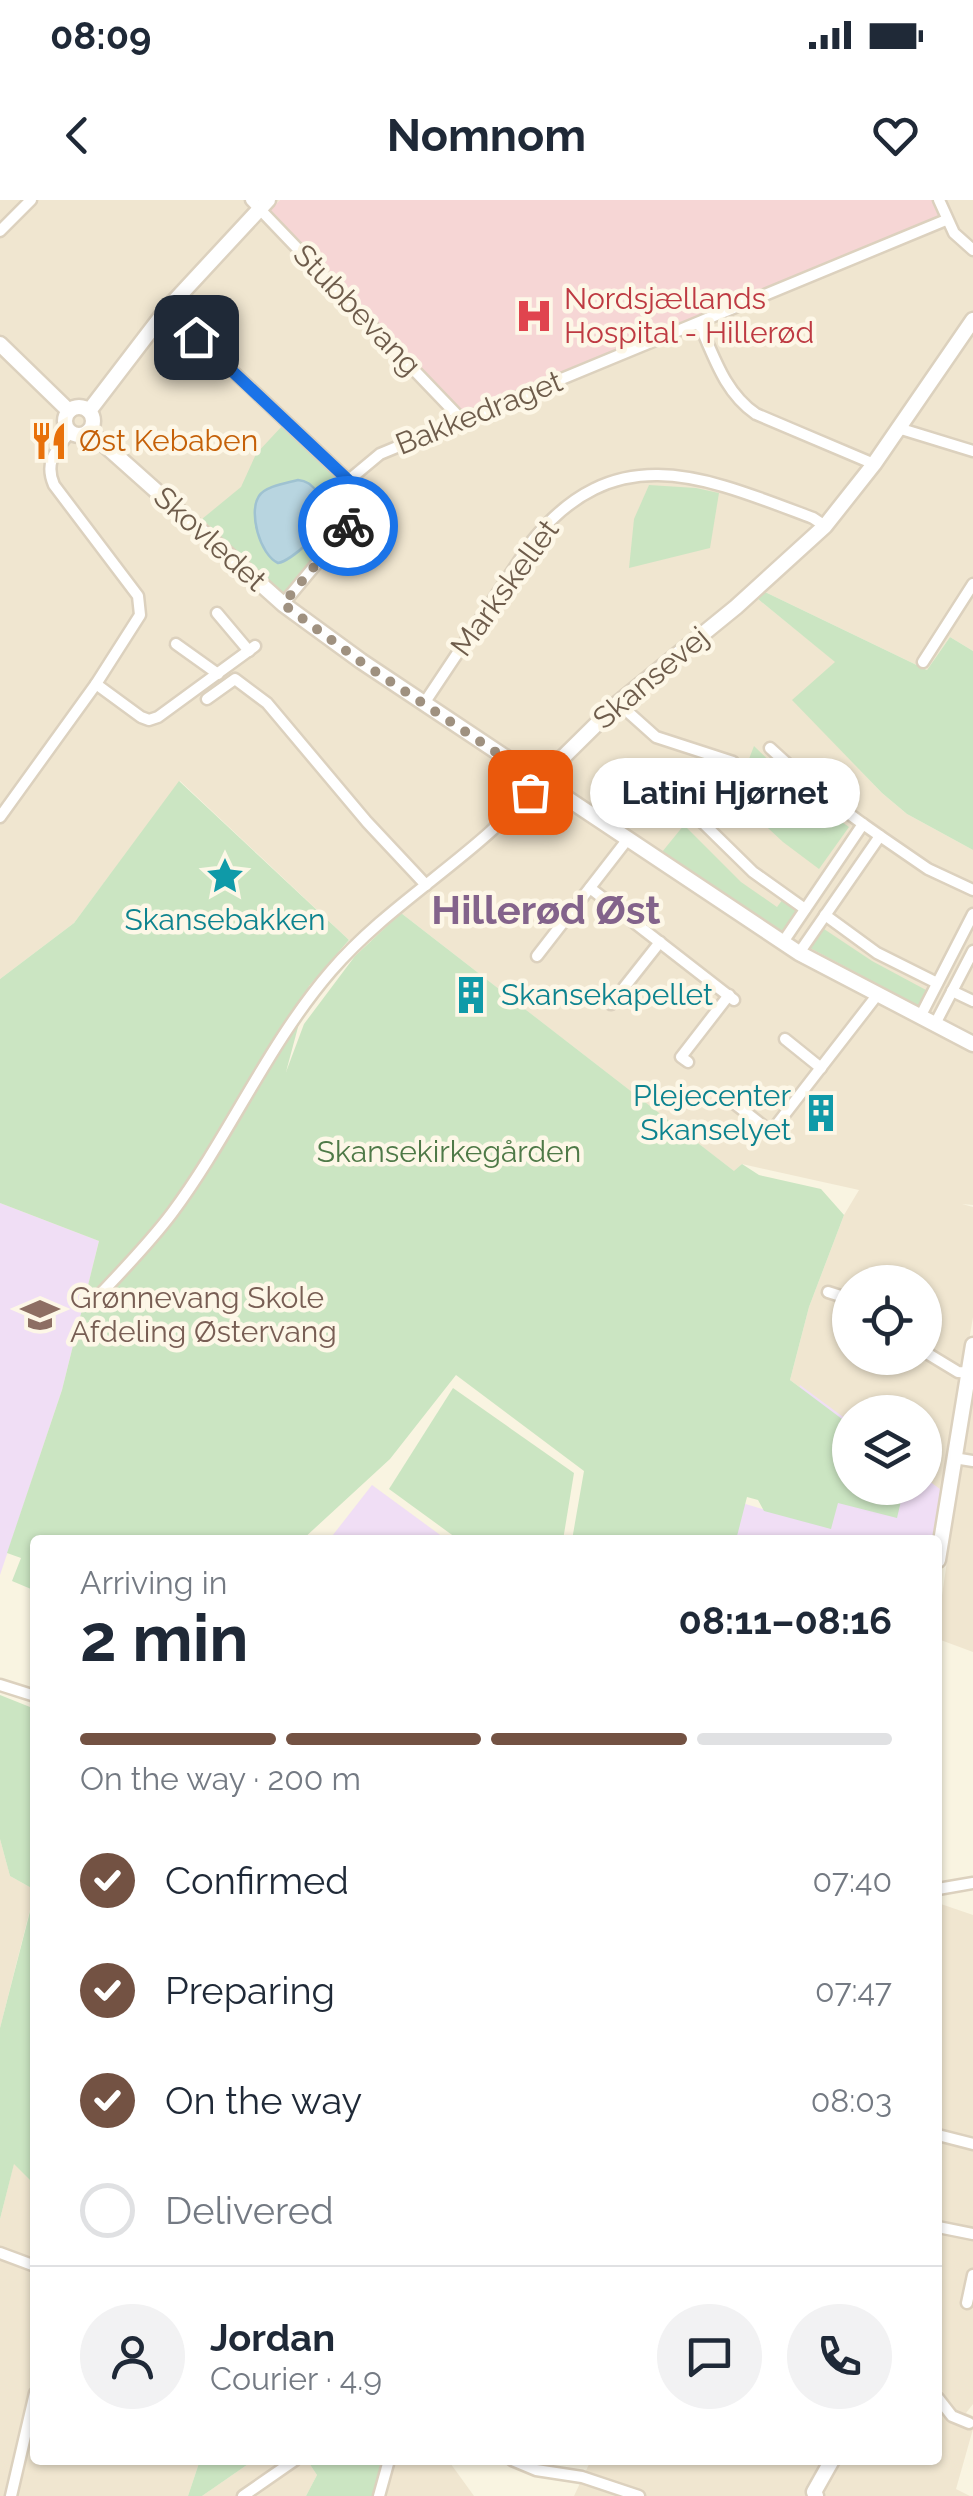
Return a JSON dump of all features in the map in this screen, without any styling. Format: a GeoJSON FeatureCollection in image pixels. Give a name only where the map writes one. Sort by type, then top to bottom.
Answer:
{"type":"FeatureCollection","features":[{"type":"Feature","properties":{"kind":"street"},"geometry":{"type":"LineString","coordinates":[[0,231],[31,200]]}},
{"type":"Feature","properties":{"kind":"street"},"geometry":{"type":"LineString","coordinates":[[939,200],[954,233],[973,250]]}},
{"type":"Feature","properties":{"kind":"street"},"geometry":{"type":"LineString","coordinates":[[88,411],[166,309],[259,203]]}},
{"type":"Feature","properties":{"kind":"street","name":"Stubbevang"},"geometry":{"type":"LineString","coordinates":[[259,203],[462,420]]}},
{"type":"Feature","properties":{"kind":"street","name":"Bakkedraget"},"geometry":{"type":"LineString","coordinates":[[350,480],[380,454],[946,220]]}},
{"type":"Feature","properties":{"kind":"street"},"geometry":{"type":"LineString","coordinates":[[166,309],[363,494],[362,510],[283,604]]}},
{"type":"Feature","properties":{"kind":"street","name":"Skansevej"},"geometry":{"type":"LineString","coordinates":[[91,1304],[173,1212],[306,1001],[354,946],[490,832],[618,703],[826,526],[874,464],[973,320]]}},
{"type":"Feature","properties":{"kind":"street"},"geometry":{"type":"LineString","coordinates":[[699,323],[727,386],[740,404],[874,464]]}},
{"type":"Feature","properties":{"kind":"street"},"geometry":{"type":"LineString","coordinates":[[0,344],[69,411]]}},
{"type":"Feature","properties":{"kind":"street"},"geometry":{"type":"LineString","coordinates":[[69,411],[88,411],[93,421],[89,431],[80,435],[70,432],[65,422],[69,411]]}},
{"type":"Feature","properties":{"kind":"street"},"geometry":{"type":"LineString","coordinates":[[898,428],[973,451]]}},
{"type":"Feature","properties":{"kind":"street","name":"Skovledet"},"geometry":{"type":"LineString","coordinates":[[89,431],[283,604],[361,662],[799,952],[973,1044]]}},
{"type":"Feature","properties":{"kind":"street"},"geometry":{"type":"LineString","coordinates":[[0,817],[137,625],[138,596],[49,473],[51,457],[70,432]]}},
{"type":"Feature","properties":{"kind":"street","name":"Markskellet"},"geometry":{"type":"LineString","coordinates":[[425,702],[533,540],[549,520],[590,490],[645,474],[691,477],[745,492],[826,526]]}},
{"type":"Feature","properties":{"kind":"street"},"geometry":{"type":"LineString","coordinates":[[922,662],[973,584]]}},
{"type":"Feature","properties":{"kind":"street"},"geometry":{"type":"LineString","coordinates":[[96,684],[141,717],[158,717],[252,649],[218,613]]}},
{"type":"Feature","properties":{"kind":"street"},"geometry":{"type":"LineString","coordinates":[[176,644],[218,674]]}},
{"type":"Feature","properties":{"kind":"street"},"geometry":{"type":"LineString","coordinates":[[207,699],[235,679],[267,702],[367,822],[426,884]]}},
{"type":"Feature","properties":{"kind":"street"},"geometry":{"type":"LineString","coordinates":[[618,703],[656,737],[734,762]]}},
{"type":"Feature","properties":{"kind":"street"},"geometry":{"type":"LineString","coordinates":[[770,748],[814,790],[928,870],[973,890]]}},
{"type":"Feature","properties":{"kind":"street"},"geometry":{"type":"LineString","coordinates":[[702,821],[754,872],[804,909]]}},
{"type":"Feature","properties":{"kind":"street"},"geometry":{"type":"LineString","coordinates":[[783,942],[864,824]]}},
{"type":"Feature","properties":{"kind":"street"},"geometry":{"type":"LineString","coordinates":[[799,952],[880,836]]}},
{"type":"Feature","properties":{"kind":"street"},"geometry":{"type":"LineString","coordinates":[[537,956],[627,840]]}},
{"type":"Feature","properties":{"kind":"street"},"geometry":{"type":"LineString","coordinates":[[590,888],[731,998],[681,1057],[688,1062]]}},
{"type":"Feature","properties":{"kind":"street"},"geometry":{"type":"LineString","coordinates":[[920,1017],[973,914]]}},
{"type":"Feature","properties":{"kind":"street"},"geometry":{"type":"LineString","coordinates":[[825,915],[877,953],[937,982]]}},
{"type":"Feature","properties":{"kind":"street"},"geometry":{"type":"LineString","coordinates":[[611,1004],[660,942]]}},
{"type":"Feature","properties":{"kind":"street"},"geometry":{"type":"LineString","coordinates":[[935,1024],[973,951]]}},
{"type":"Feature","properties":{"kind":"street"},"geometry":{"type":"LineString","coordinates":[[952,991],[973,1001]]}},
{"type":"Feature","properties":{"kind":"street"},"geometry":{"type":"LineString","coordinates":[[734,1103],[771,1132],[878,994]]}},
{"type":"Feature","properties":{"kind":"street"},"geometry":{"type":"LineString","coordinates":[[784,1040],[821,1068]]}},
{"type":"Feature","properties":{"kind":"street"},"geometry":{"type":"LineString","coordinates":[[828,1292],[832,1293]]}},
{"type":"Feature","properties":{"kind":"street"},"geometry":{"type":"LineString","coordinates":[[942,1535],[973,1345]]}},
{"type":"Feature","properties":{"kind":"street"},"geometry":{"type":"LineString","coordinates":[[942,1360],[970,1374]]}},
{"type":"Feature","properties":{"kind":"street"},"geometry":{"type":"LineString","coordinates":[[954,1458],[973,1461]]}},
{"type":"Feature","properties":{"kind":"street"},"geometry":{"type":"LineString","coordinates":[[0,1684],[30,1694]]}},
{"type":"Feature","properties":{"kind":"street"},"geometry":{"type":"LineString","coordinates":[[942,1889],[973,1883]]}},
{"type":"Feature","properties":{"kind":"street"},"geometry":{"type":"LineString","coordinates":[[942,2137],[973,2144]]}},
{"type":"Feature","properties":{"kind":"street"},"geometry":{"type":"LineString","coordinates":[[942,2227],[973,2234]]}},
{"type":"Feature","properties":{"kind":"street"},"geometry":{"type":"LineString","coordinates":[[0,2253],[30,2264]]}},
{"type":"Feature","properties":{"kind":"street"},"geometry":{"type":"LineString","coordinates":[[967,2302],[973,2275]]}},
{"type":"Feature","properties":{"kind":"street"},"geometry":{"type":"LineString","coordinates":[[942,2403],[952,2416],[968,2423]]}},
{"type":"Feature","properties":{"kind":"street"},"geometry":{"type":"LineString","coordinates":[[12,2496],[30,2415]]}},
{"type":"Feature","properties":{"kind":"street"},"geometry":{"type":"LineString","coordinates":[[244,2496],[288,2465]]}},
{"type":"Feature","properties":{"kind":"street"},"geometry":{"type":"LineString","coordinates":[[379,2496],[388,2465]]}},
{"type":"Feature","properties":{"kind":"street"},"geometry":{"type":"LineString","coordinates":[[524,2465],[582,2477],[639,2496]]}},
{"type":"Feature","properties":{"kind":"street"},"geometry":{"type":"LineString","coordinates":[[814,2495],[829,2465]]}},
{"type":"Feature","properties":{"kind":"shaded area"},"geometry":{"type":"Polygon","coordinates":[[[0,200],[280,200],[267,212],[939,217],[932,200],[973,200],[973,651],[950,637],[927,670],[765,592],[758,599],[836,662],[793,700],[907,814],[973,850],[973,1205],[962,1204],[973,1207],[973,1317],[943,1493],[942,1395],[832,1395],[832,1412],[790,1380],[809,1307],[844,1215],[859,1190],[742,1164],[735,1172],[401,913],[372,941],[349,940],[180,781],[74,923],[0,979],[0,200]]]}},
{"type":"Feature","properties":{"kind":"shaded area","name":"Nordsjællands Hospital - Hillerød"},"geometry":{"type":"Polygon","coordinates":[[[280,200],[932,200],[940,218],[463,414],[266,213],[280,200]]]}},
{"type":"Feature","properties":{"kind":"shaded area","name":"Grønnevang Skole Afdeling Østervang"},"geometry":{"type":"Polygon","coordinates":[[[0,1203],[99,1241],[62,1390],[0,1575],[0,1203]]]}},
{"type":"Feature","properties":{"kind":"shaded area"},"geometry":{"type":"Polygon","coordinates":[[[973,1383],[973,1652],[942,1640],[942,1596],[973,1383]]]}},
{"type":"Feature","properties":{"kind":"shaded area"},"geometry":{"type":"Polygon","coordinates":[[[800,1385],[832,1409],[832,1505],[942,1505],[936,1535],[592,1535],[611,1464],[766,1510],[800,1385]]]}},
{"type":"Feature","properties":{"kind":"shaded area"},"geometry":{"type":"Polygon","coordinates":[[[372,1485],[440,1535],[333,1535],[372,1485]]]}},
{"type":"Feature","properties":{"kind":"shaded area"},"geometry":{"type":"Polygon","coordinates":[[[0,1839],[10,1876],[30,1887],[30,1910],[0,2028],[0,1839]]]}},
{"type":"Feature","properties":{"kind":"shaded area"},"geometry":{"type":"Polygon","coordinates":[[[942,1904],[973,1915],[973,2404],[966,2413],[973,2416],[973,2429],[956,2489],[970,2496],[574,2496],[589,2465],[942,2465],[942,1904]]]}},
{"type":"Feature","properties":{"kind":"shaded area"},"geometry":{"type":"Polygon","coordinates":[[[14,2163],[30,2180],[30,2465],[198,2465],[188,2496],[0,2496],[0,2219],[14,2163]]]}},
{"type":"Feature","properties":{"kind":"shaded area"},"geometry":{"type":"Polygon","coordinates":[[[247,2465],[310,2465],[317,2475],[306,2496],[202,2496],[247,2465]]]}},
{"type":"Feature","properties":{"kind":"shaded area"},"geometry":{"type":"Polygon","coordinates":[[[389,2465],[452,2465],[474,2496],[378,2496],[389,2465]]]}},
{"type":"Feature","properties":{"kind":"green space"},"geometry":{"type":"Polygon","coordinates":[[[283,425],[357,494],[357,508],[287,591],[281,593],[202,519],[241,487],[256,454],[283,425]]]}},
{"type":"Feature","properties":{"kind":"green space"},"geometry":{"type":"Polygon","coordinates":[[[649,485],[719,493],[710,548],[629,568],[634,519],[649,485]]]}},
{"type":"Feature","properties":{"kind":"green space"},"geometry":{"type":"Polygon","coordinates":[[[765,592],[927,670],[950,637],[973,651],[973,850],[907,814],[792,700],[835,662],[758,599],[765,592]]]}},
{"type":"Feature","properties":{"kind":"green space"},"geometry":{"type":"Polygon","coordinates":[[[754,746],[803,794],[849,827],[819,869],[728,791],[720,799],[704,789],[718,773],[727,779],[742,777],[754,746]]]}},
{"type":"Feature","properties":{"kind":"green space","name":"Skansekirkegården"},"geometry":{"type":"Polygon","coordinates":[[[179,781],[349,940],[309,986],[286,1072],[304,1024],[355,956],[401,913],[734,1171],[742,1164],[759,1175],[821,1189],[844,1215],[809,1307],[790,1380],[832,1412],[832,1505],[837,1505],[831,1529],[764,1511],[758,1500],[747,1497],[737,1535],[573,1535],[584,1471],[456,1375],[390,1459],[307,1535],[30,1535],[30,1589],[12,1581],[21,1558],[7,1553],[62,1390],[99,1241],[0,1203],[0,979],[74,923],[179,781]]]}},
{"type":"Feature","properties":{"kind":"green space"},"geometry":{"type":"Polygon","coordinates":[[[684,825],[741,882],[777,907],[783,899],[798,910],[782,932],[662,852],[684,825]]]}},
{"type":"Feature","properties":{"kind":"green space"},"geometry":{"type":"Polygon","coordinates":[[[824,929],[926,990],[919,1006],[810,948],[824,929]]]}},
{"type":"Feature","properties":{"kind":"green space"},"geometry":{"type":"Polygon","coordinates":[[[453,1388],[574,1473],[564,1535],[452,1535],[389,1489],[453,1388]]]}},
{"type":"Feature","properties":{"kind":"green space"},"geometry":{"type":"Polygon","coordinates":[[[846,1505],[900,1505],[897,1518],[846,1505]]]}},
{"type":"Feature","properties":{"kind":"green space"},"geometry":{"type":"Polygon","coordinates":[[[0,1695],[30,1707],[30,1887],[10,1876],[0,1839],[0,1695]]]}},
{"type":"Feature","properties":{"kind":"green space"},"geometry":{"type":"Polygon","coordinates":[[[30,1911],[30,2180],[14,2164],[0,2219],[0,2028],[30,1911]]]}},
{"type":"Feature","properties":{"kind":"green space"},"geometry":{"type":"Polygon","coordinates":[[[198,2465],[247,2465],[202,2496],[188,2496],[198,2465]]]}},
{"type":"Feature","properties":{"kind":"green space"},"geometry":{"type":"Polygon","coordinates":[[[310,2465],[389,2465],[378,2496],[306,2496],[317,2475],[310,2465]]]}},
{"type":"Feature","properties":{"kind":"water"},"geometry":{"type":"Polygon","coordinates":[[[298,480],[323,496],[330,513],[308,542],[278,563],[261,543],[255,522],[256,503],[266,490],[298,480]]]}},
{"type":"Feature","properties":{"kind":"way so far"},"geometry":{"type":"LineString","coordinates":[[348,526],[283,604],[361,662],[539,781],[530,792]]}},
{"type":"Feature","properties":{"kind":"place","name":"Nordsjællands Hospital - Hillerød"},"geometry":{"type":"Point","coordinates":[534,316]}},
{"type":"Feature","properties":{"kind":"place","name":"Øst Kebaben"},"geometry":{"type":"Point","coordinates":[49,441]}},
{"type":"Feature","properties":{"kind":"place","name":"Latini Hjørnet"},"geometry":{"type":"Point","coordinates":[530,792]}},
{"type":"Feature","properties":{"kind":"place","name":"Skansebakken"},"geometry":{"type":"Point","coordinates":[225,876]}},
{"type":"Feature","properties":{"kind":"place","name":"Skansekapellet"},"geometry":{"type":"Point","coordinates":[471,995]}},
{"type":"Feature","properties":{"kind":"place","name":"Plejecenter Skanselyet"},"geometry":{"type":"Point","coordinates":[821,1113]}},
{"type":"Feature","properties":{"kind":"place","name":"Grønnevang Skole Afdeling Østervang"},"geometry":{"type":"Point","coordinates":[40,1315]}},
{"type":"Feature","properties":{"kind":"district","name":"Hillerød Øst"},"geometry":{"type":"Point","coordinates":[546,910]}},
{"type":"Feature","properties":{"kind":"route"},"geometry":{"type":"LineString","coordinates":[[196,337],[363,494],[362,510],[348,526]]}}]}
